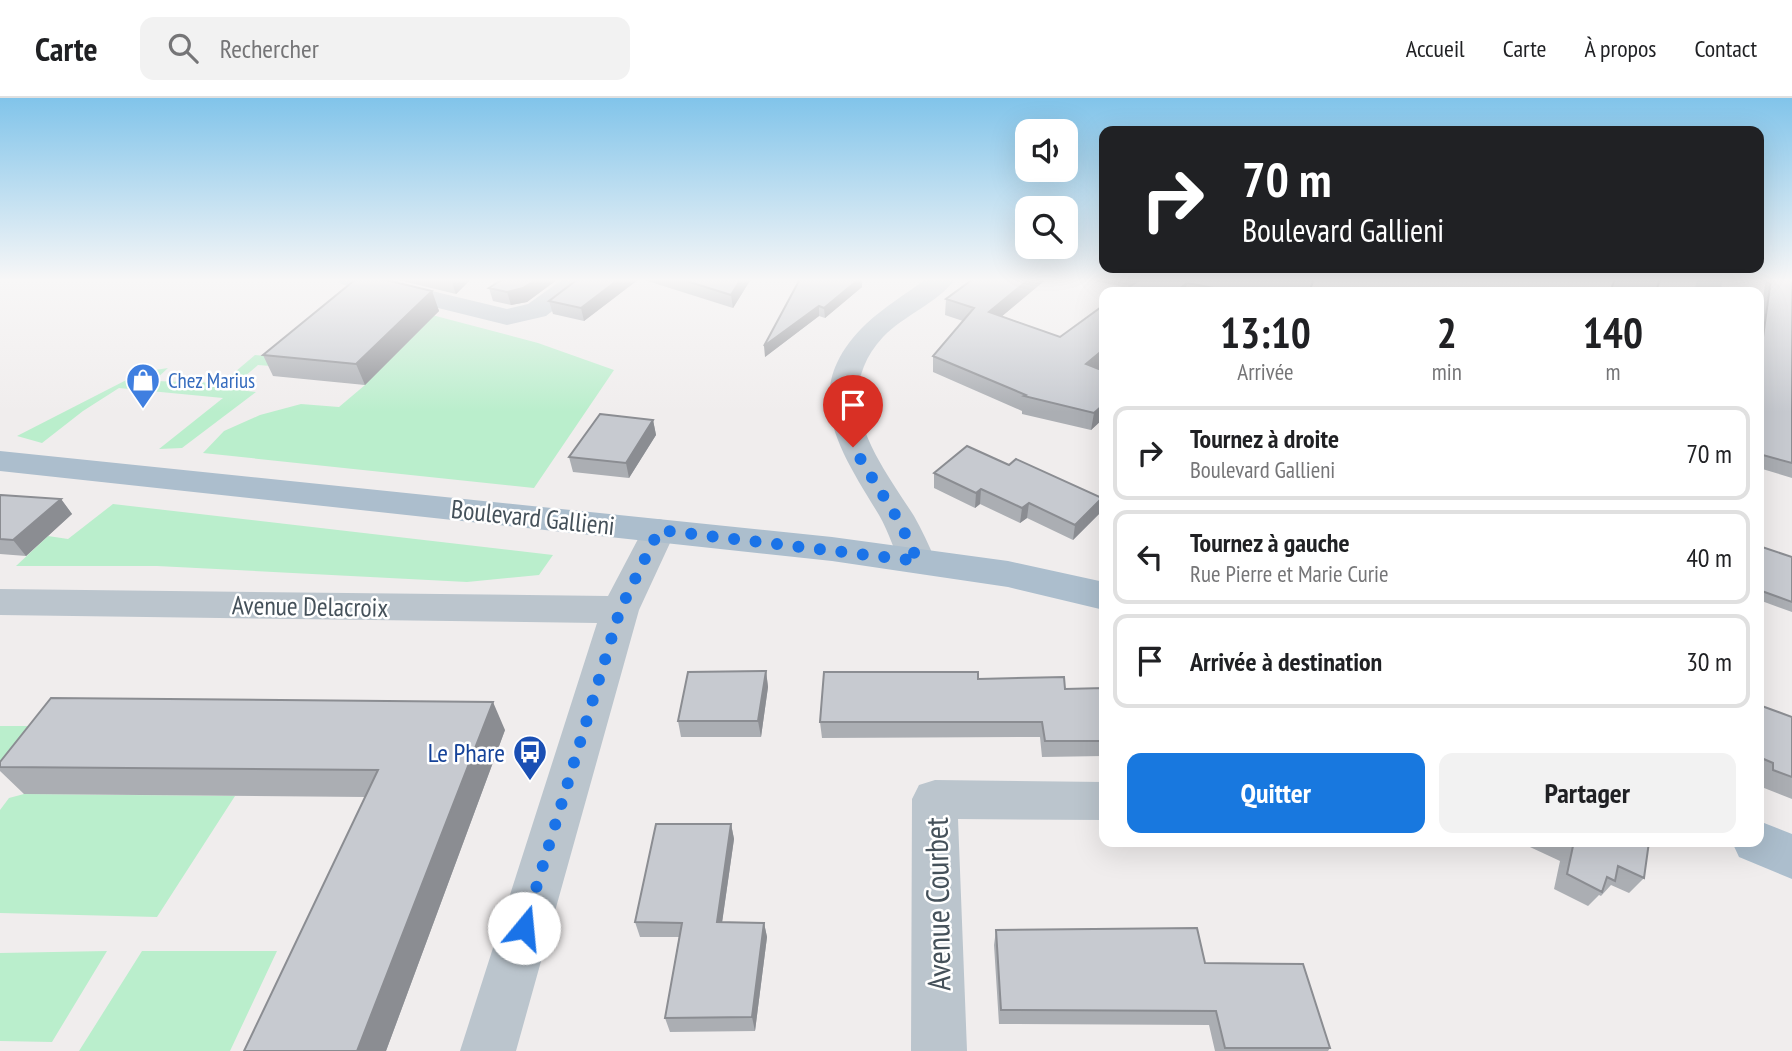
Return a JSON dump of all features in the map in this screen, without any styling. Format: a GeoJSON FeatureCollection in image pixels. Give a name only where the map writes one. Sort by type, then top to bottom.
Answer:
{"type":"FeatureCollection","features":[{"type":"Feature","properties":{"kind":"main road","name":"Boulevard Gallieni"},"geometry":{"type":"LineString","coordinates":[[0,461],[659,530],[918,561],[1008,575],[1099,595]]}},
{"type":"Feature","properties":{"kind":"main road"},"geometry":{"type":"LineString","coordinates":[[1764,845],[1792,857]]}},
{"type":"Feature","properties":{"kind":"street"},"geometry":{"type":"LineString","coordinates":[[885,323],[874,332],[854,358],[842,390],[842,410],[853,447],[899,521],[918,561]]}},
{"type":"Feature","properties":{"kind":"street"},"geometry":{"type":"LineString","coordinates":[[488,1051],[620,610],[659,530]]}},
{"type":"Feature","properties":{"kind":"street","name":"Avenue Delacroix"},"geometry":{"type":"LineString","coordinates":[[0,602],[620,610]]}},
{"type":"Feature","properties":{"kind":"street","name":"Avenue Courbet"},"geometry":{"type":"LineString","coordinates":[[939,1051],[935,799],[1099,801]]}},
{"type":"Feature","properties":{"kind":"green space"},"geometry":{"type":"Polygon","coordinates":[[[316,323],[464,323],[538,343],[614,370],[534,488],[203,453],[224,431],[260,415],[301,404],[339,407],[365,385],[284,367],[258,365],[230,389],[256,392],[182,448],[159,449],[223,398],[119,388],[83,411],[42,443],[17,436],[142,372],[168,368],[154,381],[222,383],[255,355],[276,357],[316,323]]]}},
{"type":"Feature","properties":{"kind":"green space"},"geometry":{"type":"Polygon","coordinates":[[[113,504],[553,555],[539,575],[467,582],[157,566],[16,566],[48,536],[68,539],[113,504]]]}},
{"type":"Feature","properties":{"kind":"green space"},"geometry":{"type":"Polygon","coordinates":[[[0,726],[30,726],[0,765],[0,726]]]}},
{"type":"Feature","properties":{"kind":"green space"},"geometry":{"type":"Polygon","coordinates":[[[24,794],[235,796],[157,917],[0,913],[0,810],[9,798],[24,794]]]}},
{"type":"Feature","properties":{"kind":"green space"},"geometry":{"type":"Polygon","coordinates":[[[107,951],[52,1042],[0,1041],[0,953],[107,951]]]}},
{"type":"Feature","properties":{"kind":"green space"},"geometry":{"type":"Polygon","coordinates":[[[142,951],[277,951],[230,1051],[79,1051],[142,951]]]}},
{"type":"Feature","properties":{"kind":"building"},"geometry":{"type":"Polygon","coordinates":[[[302,323],[398,323],[356,364],[263,355],[302,323]]]}},
{"type":"Feature","properties":{"kind":"building"},"geometry":{"type":"Polygon","coordinates":[[[776,323],[795,323],[764,346],[776,323]]]}},
{"type":"Feature","properties":{"kind":"building"},"geometry":{"type":"Polygon","coordinates":[[[961,323],[1022,323],[1060,337],[1079,323],[1099,323],[1099,353],[1086,364],[1099,369],[1099,408],[1094,413],[1024,396],[1026,395],[933,356],[961,323]]]}},
{"type":"Feature","properties":{"kind":"building"},"geometry":{"type":"Polygon","coordinates":[[[1765,323],[1792,323],[1792,463],[1764,455],[1765,323]]]}},
{"type":"Feature","properties":{"kind":"building"},"geometry":{"type":"Polygon","coordinates":[[[600,414],[653,420],[626,463],[569,457],[600,414]]]}},
{"type":"Feature","properties":{"kind":"building"},"geometry":{"type":"Polygon","coordinates":[[[967,446],[1009,465],[1016,459],[1099,497],[1099,501],[1075,525],[1029,503],[1022,508],[981,489],[976,493],[934,473],[967,446]]]}},
{"type":"Feature","properties":{"kind":"building"},"geometry":{"type":"Polygon","coordinates":[[[0,495],[61,499],[13,540],[0,539],[0,495]]]}},
{"type":"Feature","properties":{"kind":"building"},"geometry":{"type":"Polygon","coordinates":[[[1764,548],[1792,557],[1792,602],[1764,592],[1764,548]]]}},
{"type":"Feature","properties":{"kind":"building"},"geometry":{"type":"Polygon","coordinates":[[[766,671],[758,721],[678,721],[688,672],[766,671]]]}},
{"type":"Feature","properties":{"kind":"building"},"geometry":{"type":"Polygon","coordinates":[[[824,672],[978,672],[978,679],[1064,677],[1065,689],[1099,688],[1099,741],[1045,741],[1042,722],[820,722],[824,672]]]}},
{"type":"Feature","properties":{"kind":"building"},"geometry":{"type":"Polygon","coordinates":[[[51,698],[493,702],[357,1051],[244,1051],[378,770],[0,767],[0,762],[51,698]]]}},
{"type":"Feature","properties":{"kind":"building"},"geometry":{"type":"Polygon","coordinates":[[[1764,707],[1792,717],[1792,777],[1773,770],[1773,763],[1764,759],[1764,707]]]}},
{"type":"Feature","properties":{"kind":"building"},"geometry":{"type":"Polygon","coordinates":[[[656,824],[731,824],[717,922],[764,923],[752,1017],[665,1018],[682,923],[635,922],[656,824]]]}},
{"type":"Feature","properties":{"kind":"building"},"geometry":{"type":"Polygon","coordinates":[[[1573,847],[1648,847],[1644,878],[1618,866],[1615,881],[1607,877],[1602,892],[1567,874],[1573,847]]]}},
{"type":"Feature","properties":{"kind":"building"},"geometry":{"type":"Polygon","coordinates":[[[1197,928],[1205,963],[1303,964],[1330,1048],[1225,1048],[1216,1011],[1001,1010],[996,930],[1197,928]]]}},
{"type":"Feature","properties":{"kind":"place","name":"Chez Marius"},"geometry":{"type":"Point","coordinates":[143,410]}},
{"type":"Feature","properties":{"kind":"place","name":"Le Phare"},"geometry":{"type":"Point","coordinates":[530,782]}},
{"type":"Feature","properties":{"kind":"route"},"geometry":{"type":"LineString","coordinates":[[524,928],[620,610],[659,530],[918,561],[899,521],[853,447]]}}]}
